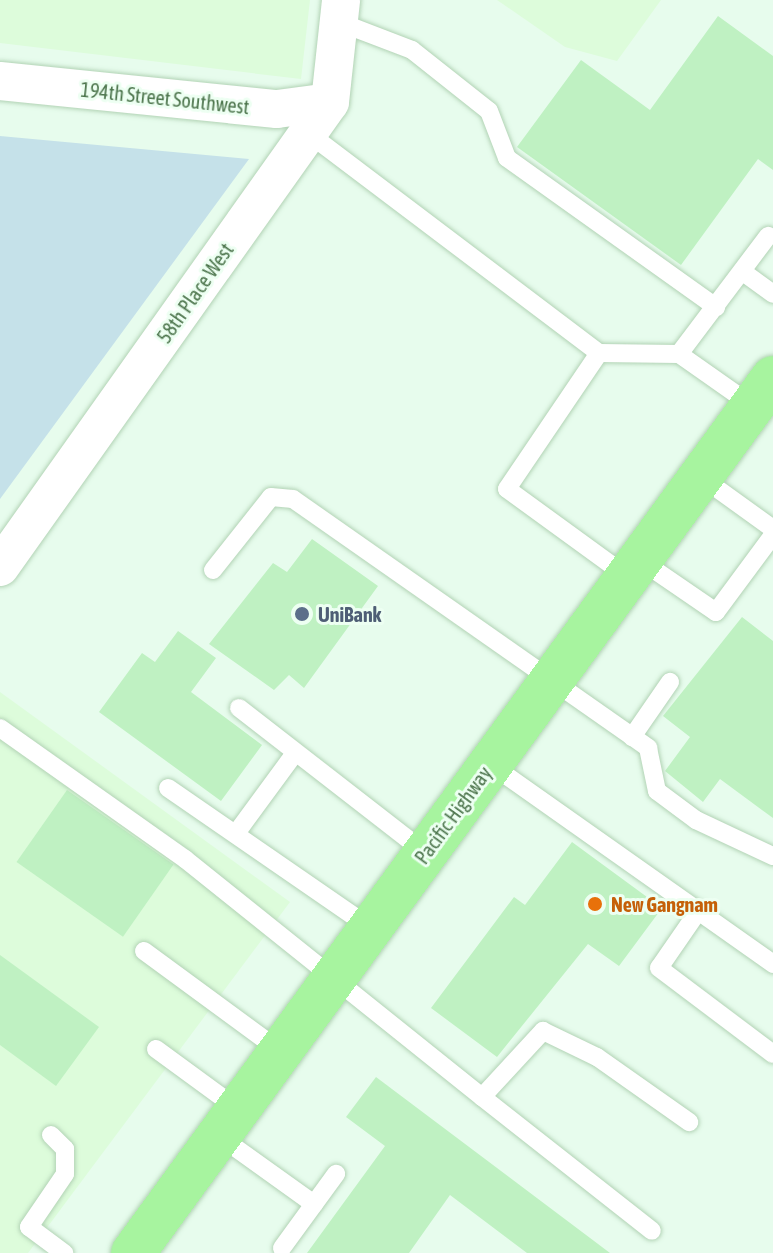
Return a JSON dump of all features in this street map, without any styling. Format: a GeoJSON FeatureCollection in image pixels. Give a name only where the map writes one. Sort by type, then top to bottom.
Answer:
{"type":"FeatureCollection","features":[{"type":"Feature","properties":{"kind":"highway","name":"Pacific Highway"},"geometry":{"type":"LineString","coordinates":[[133,1253],[763,392]]}},
{"type":"Feature","properties":{"kind":"street","name":"58th Place West"},"geometry":{"type":"LineString","coordinates":[[0,567],[330,102],[340,11]]}},
{"type":"Feature","properties":{"kind":"street","name":"194th Street Southwest"},"geometry":{"type":"LineString","coordinates":[[0,81],[277,109],[330,102]]}},
{"type":"Feature","properties":{"kind":"lane"},"geometry":{"type":"LineString","coordinates":[[340,11],[412,50],[489,111],[507,158],[716,307]]}},
{"type":"Feature","properties":{"kind":"lane"},"geometry":{"type":"LineString","coordinates":[[308,133],[599,353],[679,354],[763,392]]}},
{"type":"Feature","properties":{"kind":"lane"},"geometry":{"type":"LineString","coordinates":[[679,354],[768,236]]}},
{"type":"Feature","properties":{"kind":"lane"},"geometry":{"type":"LineString","coordinates":[[743,272],[773,294]]}},
{"type":"Feature","properties":{"kind":"lane"},"geometry":{"type":"LineString","coordinates":[[599,353],[507,489],[634,568],[716,612],[773,535]]}},
{"type":"Feature","properties":{"kind":"lane"},"geometry":{"type":"LineString","coordinates":[[701,477],[773,529]]}},
{"type":"Feature","properties":{"kind":"lane"},"geometry":{"type":"LineString","coordinates":[[213,570],[271,497],[293,499],[648,748],[657,791],[696,820],[773,856]]}},
{"type":"Feature","properties":{"kind":"lane"},"geometry":{"type":"LineString","coordinates":[[632,737],[670,682]]}},
{"type":"Feature","properties":{"kind":"lane"},"geometry":{"type":"LineString","coordinates":[[239,708],[426,853]]}},
{"type":"Feature","properties":{"kind":"lane"},"geometry":{"type":"LineString","coordinates":[[0,728],[185,859],[331,982],[386,1016],[482,1097],[652,1231]]}},
{"type":"Feature","properties":{"kind":"lane"},"geometry":{"type":"LineString","coordinates":[[237,832],[295,753]]}},
{"type":"Feature","properties":{"kind":"lane"},"geometry":{"type":"LineString","coordinates":[[490,764],[773,964]]}},
{"type":"Feature","properties":{"kind":"lane"},"geometry":{"type":"LineString","coordinates":[[168,788],[237,832],[371,928]]}},
{"type":"Feature","properties":{"kind":"lane"},"geometry":{"type":"LineString","coordinates":[[699,910],[659,968],[773,1054]]}},
{"type":"Feature","properties":{"kind":"lane"},"geometry":{"type":"LineString","coordinates":[[144,951],[280,1051]]}},
{"type":"Feature","properties":{"kind":"lane"},"geometry":{"type":"LineString","coordinates":[[482,1097],[543,1031],[597,1057],[689,1122]]}},
{"type":"Feature","properties":{"kind":"lane"},"geometry":{"type":"LineString","coordinates":[[156,1049],[314,1204]]}},
{"type":"Feature","properties":{"kind":"lane"},"geometry":{"type":"LineString","coordinates":[[51,1135],[65,1149],[65,1174],[29,1227],[64,1253]]}},
{"type":"Feature","properties":{"kind":"lane"},"geometry":{"type":"LineString","coordinates":[[282,1248],[336,1174]]}},
{"type":"Feature","properties":{"kind":"shaded area"},"geometry":{"type":"Polygon","coordinates":[[[0,0],[310,0],[301,79],[0,43],[0,0]]]}},
{"type":"Feature","properties":{"kind":"shaded area"},"geometry":{"type":"Polygon","coordinates":[[[497,0],[661,0],[617,61],[565,47],[497,0]]]}},
{"type":"Feature","properties":{"kind":"shaded area"},"geometry":{"type":"Polygon","coordinates":[[[0,136],[249,159],[0,499],[0,136]]]}},
{"type":"Feature","properties":{"kind":"shaded area"},"geometry":{"type":"Polygon","coordinates":[[[0,692],[290,902],[28,1253],[0,1253],[0,692]]]}},
{"type":"Feature","properties":{"kind":"building"},"geometry":{"type":"Polygon","coordinates":[[[718,16],[773,56],[773,170],[758,159],[681,265],[517,147],[581,60],[650,110],[718,16]]]}},
{"type":"Feature","properties":{"kind":"building","name":"UniBank"},"geometry":{"type":"Polygon","coordinates":[[[312,539],[378,586],[304,688],[289,675],[274,690],[209,644],[273,563],[287,572],[312,539]]]}},
{"type":"Feature","properties":{"kind":"building"},"geometry":{"type":"Polygon","coordinates":[[[742,617],[773,641],[773,818],[720,779],[703,802],[665,771],[690,737],[663,716],[742,617]]]}},
{"type":"Feature","properties":{"kind":"building"},"geometry":{"type":"Polygon","coordinates":[[[178,631],[216,658],[191,692],[262,745],[221,801],[99,712],[142,653],[155,662],[178,631]]]}},
{"type":"Feature","properties":{"kind":"building"},"geometry":{"type":"Polygon","coordinates":[[[67,790],[173,865],[123,937],[17,862],[67,790]]]}},
{"type":"Feature","properties":{"kind":"building"},"geometry":{"type":"Polygon","coordinates":[[[572,842],[662,908],[619,966],[588,944],[497,1057],[431,1008],[514,897],[525,905],[572,842]]]}},
{"type":"Feature","properties":{"kind":"building"},"geometry":{"type":"Polygon","coordinates":[[[0,955],[99,1027],[56,1086],[0,1045],[0,955]]]}},
{"type":"Feature","properties":{"kind":"building"},"geometry":{"type":"Polygon","coordinates":[[[376,1077],[610,1253],[527,1253],[450,1195],[409,1253],[307,1253],[385,1146],[346,1117],[376,1077]]]}},
{"type":"Feature","properties":{"kind":"place","name":"UniBank"},"geometry":{"type":"Point","coordinates":[302,614]}},
{"type":"Feature","properties":{"kind":"place","name":"New Gangnam"},"geometry":{"type":"Point","coordinates":[595,904]}}]}
